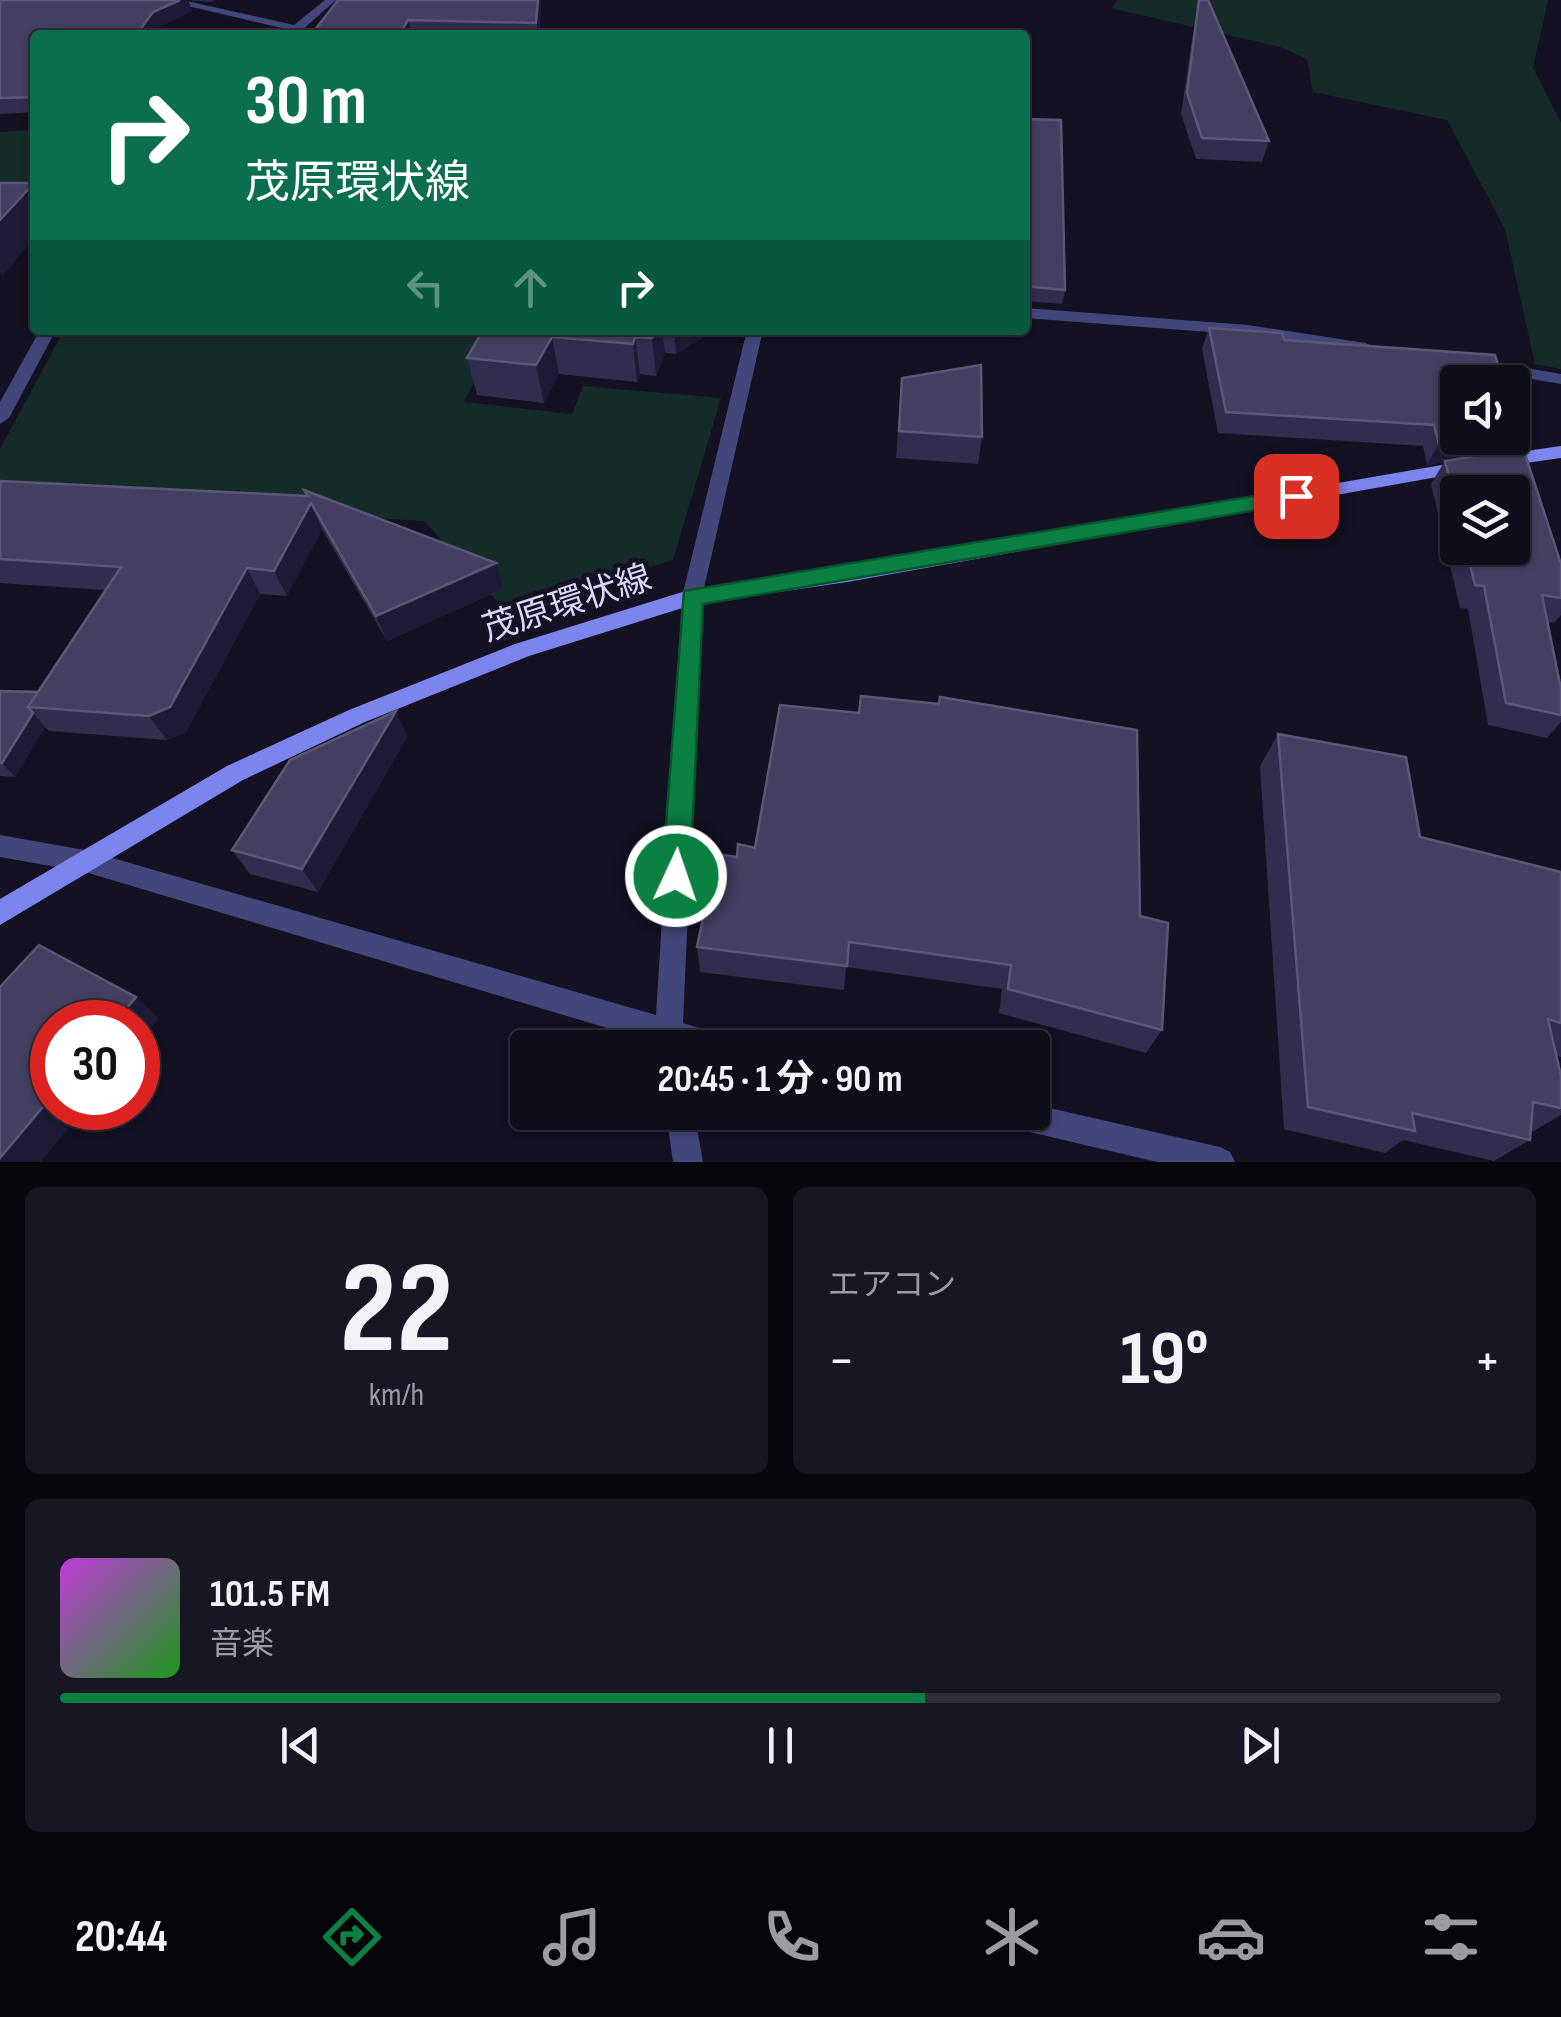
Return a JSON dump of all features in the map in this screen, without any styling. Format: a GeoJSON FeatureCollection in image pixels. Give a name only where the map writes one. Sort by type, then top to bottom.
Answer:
{"type":"FeatureCollection","features":[{"type":"Feature","properties":{"kind":"main road","name":"茂原環状線"},"geometry":{"type":"LineString","coordinates":[[0,913],[235,772],[357,716],[522,650],[692,597],[847,575],[1561,452]]}},
{"type":"Feature","properties":{"kind":"street"},"geometry":{"type":"LineString","coordinates":[[167,0],[291,30]]}},
{"type":"Feature","properties":{"kind":"street"},"geometry":{"type":"LineString","coordinates":[[301,30],[331,0]]}},
{"type":"Feature","properties":{"kind":"street"},"geometry":{"type":"LineString","coordinates":[[1030,313],[1248,330],[1382,350]]}},
{"type":"Feature","properties":{"kind":"street"},"geometry":{"type":"LineString","coordinates":[[0,418],[45,335]]}},
{"type":"Feature","properties":{"kind":"street"},"geometry":{"type":"LineString","coordinates":[[669,1030],[692,597],[753,335]]}},
{"type":"Feature","properties":{"kind":"street"},"geometry":{"type":"LineString","coordinates":[[1458,362],[1561,379]]}},
{"type":"Feature","properties":{"kind":"street"},"geometry":{"type":"LineString","coordinates":[[0,846],[85,860],[633,1030]]}},
{"type":"Feature","properties":{"kind":"street"},"geometry":{"type":"LineString","coordinates":[[1050,1123],[1220,1162]]}},
{"type":"Feature","properties":{"kind":"street"},"geometry":{"type":"LineString","coordinates":[[683,1130],[688,1162]]}},
{"type":"Feature","properties":{"kind":"green space"},"geometry":{"type":"Polygon","coordinates":[[[1117,0],[1548,0],[1533,68],[1561,123],[1561,369],[1535,364],[1505,229],[1447,120],[1313,92],[1307,59],[1280,47],[1111,8],[1117,0]]]}},
{"type":"Feature","properties":{"kind":"green space"},"geometry":{"type":"Polygon","coordinates":[[[30,130],[30,198],[0,196],[0,132],[30,130]]]}},
{"type":"Feature","properties":{"kind":"green space"},"geometry":{"type":"Polygon","coordinates":[[[61,335],[558,335],[491,350],[464,402],[572,414],[583,386],[721,398],[673,560],[504,609],[424,521],[0,498],[0,449],[61,335]]]}},
{"type":"Feature","properties":{"kind":"building"},"geometry":{"type":"Polygon","coordinates":[[[0,0],[180,0],[153,12],[140,30],[30,30],[30,97],[0,98],[0,0]]]}},
{"type":"Feature","properties":{"kind":"building"},"geometry":{"type":"Polygon","coordinates":[[[338,0],[538,0],[536,23],[408,20],[402,30],[315,30],[338,0]]]}},
{"type":"Feature","properties":{"kind":"building"},"geometry":{"type":"Polygon","coordinates":[[[1199,0],[1208,0],[1269,141],[1202,138],[1187,93],[1199,0]]]}},
{"type":"Feature","properties":{"kind":"building"},"geometry":{"type":"Polygon","coordinates":[[[1030,119],[1061,120],[1065,290],[1030,286],[1030,119]]]}},
{"type":"Feature","properties":{"kind":"building"},"geometry":{"type":"Polygon","coordinates":[[[0,183],[30,183],[30,187],[0,220],[0,183]]]}},
{"type":"Feature","properties":{"kind":"building"},"geometry":{"type":"Polygon","coordinates":[[[1209,328],[1282,333],[1284,340],[1495,355],[1498,365],[1440,365],[1440,444],[1434,425],[1226,412],[1209,328]]]}},
{"type":"Feature","properties":{"kind":"building"},"geometry":{"type":"Polygon","coordinates":[[[480,335],[654,335],[635,337],[633,344],[552,337],[536,365],[467,358],[480,335]]]}},
{"type":"Feature","properties":{"kind":"building"},"geometry":{"type":"Polygon","coordinates":[[[981,365],[982,437],[899,431],[902,378],[981,365]]]}},
{"type":"Feature","properties":{"kind":"building"},"geometry":{"type":"Polygon","coordinates":[[[1481,455],[1525,455],[1561,564],[1561,598],[1542,595],[1561,689],[1561,715],[1506,703],[1484,586],[1475,585],[1470,565],[1530,565],[1530,475],[1448,475],[1445,461],[1481,455]]]}},
{"type":"Feature","properties":{"kind":"building"},"geometry":{"type":"Polygon","coordinates":[[[0,481],[308,496],[304,490],[496,563],[376,616],[311,503],[274,571],[247,568],[170,707],[149,716],[28,707],[121,567],[0,559],[0,481]]]}},
{"type":"Feature","properties":{"kind":"building"},"geometry":{"type":"Polygon","coordinates":[[[0,691],[38,692],[28,707],[33,713],[2,763],[0,763],[0,691]]]}},
{"type":"Feature","properties":{"kind":"building"},"geometry":{"type":"Polygon","coordinates":[[[861,696],[939,704],[940,697],[1137,730],[1140,916],[1168,923],[1162,1030],[1008,989],[1011,965],[849,942],[847,966],[697,947],[716,854],[737,857],[738,844],[755,848],[780,705],[859,713],[861,696]]]}},
{"type":"Feature","properties":{"kind":"building"},"geometry":{"type":"Polygon","coordinates":[[[396,711],[302,869],[232,850],[290,760],[396,711]]]}},
{"type":"Feature","properties":{"kind":"building"},"geometry":{"type":"Polygon","coordinates":[[[1278,734],[1406,757],[1420,837],[1561,872],[1561,1023],[1548,1019],[1561,1076],[1561,1108],[1533,1102],[1530,1140],[1412,1113],[1415,1131],[1308,1107],[1278,734]]]}},
{"type":"Feature","properties":{"kind":"building"},"geometry":{"type":"Polygon","coordinates":[[[39,945],[136,997],[30,1000],[30,1122],[0,1158],[0,987],[39,945]]]}},
{"type":"Feature","properties":{"kind":"route"},"geometry":{"type":"LineString","coordinates":[[676,876],[692,597],[847,575],[1296,496]]}}]}
